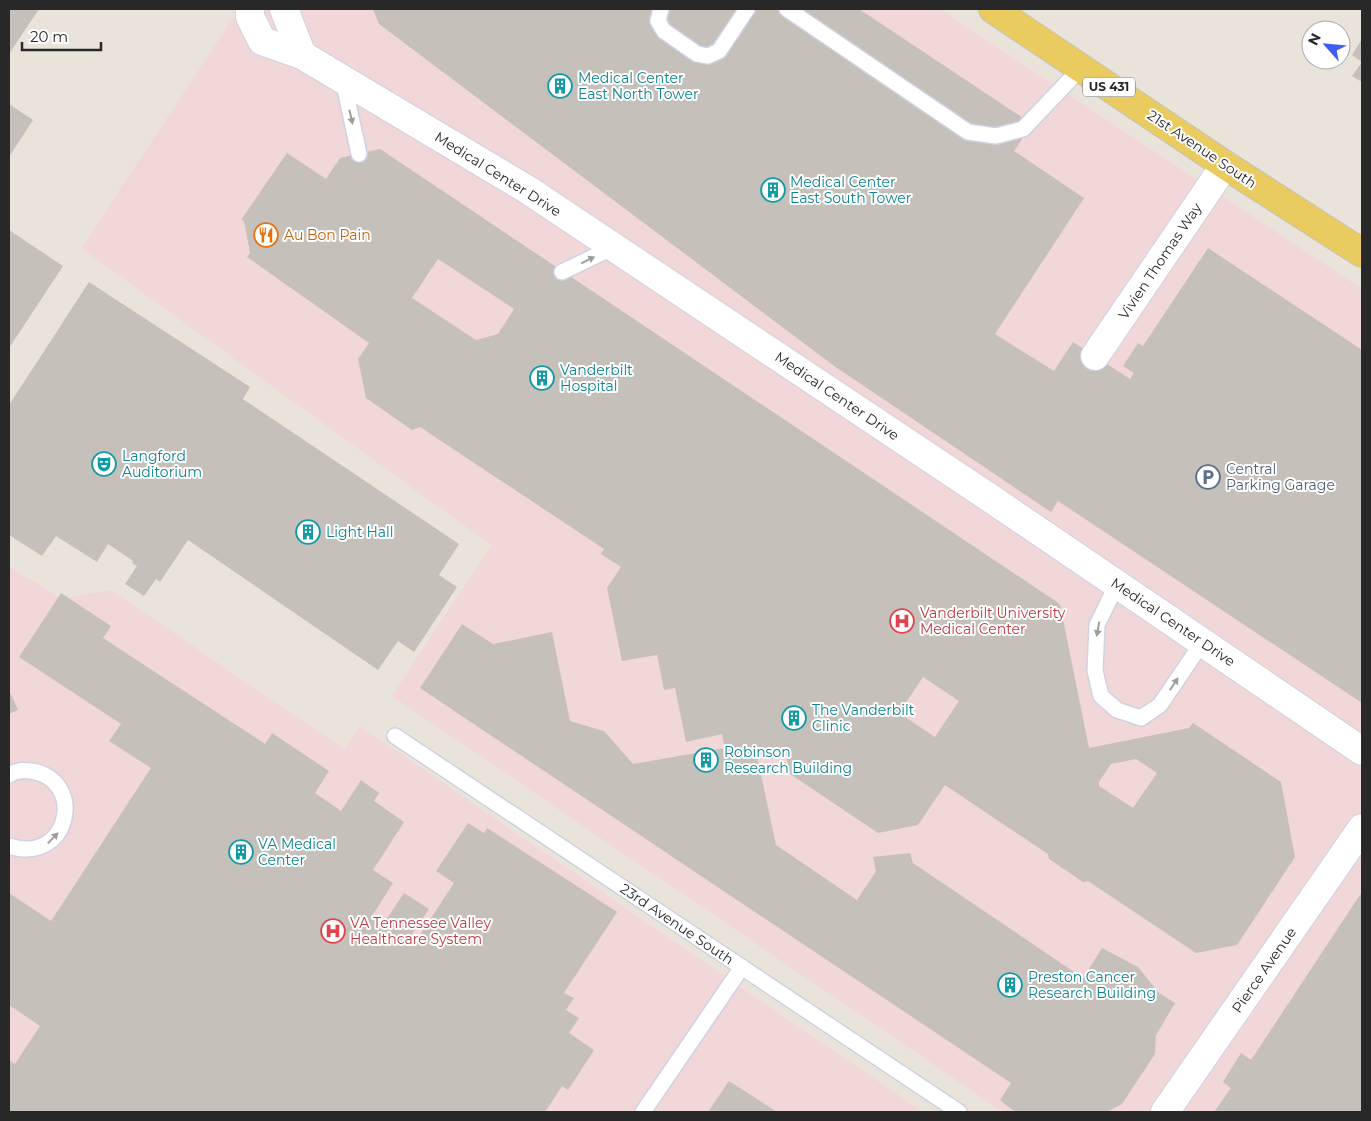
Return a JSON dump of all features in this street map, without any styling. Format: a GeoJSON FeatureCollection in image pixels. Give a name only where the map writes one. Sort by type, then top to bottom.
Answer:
{"type":"FeatureCollection","features":[{"type":"Feature","properties":{"kind":"main road","name":"21st Avenue South"},"geometry":{"type":"LineString","coordinates":[[993,9],[1226,165],[1362,253]]}},
{"type":"Feature","properties":{"kind":"street","name":"Medical Center Drive"},"geometry":{"type":"LineString","coordinates":[[250,9],[250,17],[262,41],[302,55],[528,190],[1116,584],[1362,752]]}},
{"type":"Feature","properties":{"kind":"street"},"geometry":{"type":"LineString","coordinates":[[284,9],[302,55]]}},
{"type":"Feature","properties":{"kind":"street","name":"Vivien Thomas Way"},"geometry":{"type":"LineString","coordinates":[[1095,356],[1226,165]]}},
{"type":"Feature","properties":{"kind":"street","name":"Pierce Avenue"},"geometry":{"type":"LineString","coordinates":[[1165,1112],[1362,828]]}},
{"type":"Feature","properties":{"kind":"lane"},"geometry":{"type":"LineString","coordinates":[[661,9],[658,21],[664,31],[697,54],[708,56],[719,51],[747,9]]}},
{"type":"Feature","properties":{"kind":"lane"},"geometry":{"type":"LineString","coordinates":[[787,9],[968,132],[996,136],[1023,129],[1081,68]]}},
{"type":"Feature","properties":{"kind":"lane"},"geometry":{"type":"LineString","coordinates":[[342,80],[359,154]]}},
{"type":"Feature","properties":{"kind":"lane"},"geometry":{"type":"LineString","coordinates":[[562,272],[614,248]]}},
{"type":"Feature","properties":{"kind":"lane"},"geometry":{"type":"LineString","coordinates":[[1116,584],[1097,625],[1095,670],[1101,696],[1117,710],[1141,718],[1160,705],[1202,642]]}},
{"type":"Feature","properties":{"kind":"lane","name":"23rd Avenue South"},"geometry":{"type":"LineString","coordinates":[[395,736],[959,1112]]}},
{"type":"Feature","properties":{"kind":"lane"},"geometry":{"type":"LineString","coordinates":[[9,775],[25,771],[38,772],[50,778],[59,788],[64,799],[66,812],[63,826],[56,837],[46,845],[33,850],[20,850],[9,846]]}},
{"type":"Feature","properties":{"kind":"lane"},"geometry":{"type":"LineString","coordinates":[[643,1112],[742,968]]}},
{"type":"Feature","properties":{"kind":"shaded area","name":"Vanderbilt University Medical Center"},"geometry":{"type":"Polygon","coordinates":[[[239,9],[940,9],[1362,289],[1362,1112],[1003,1112],[392,696],[491,545],[81,248],[239,9]]]}},
{"type":"Feature","properties":{"kind":"shaded area","name":"VA Tennessee Valley Healthcare System"},"geometry":{"type":"Polygon","coordinates":[[[9,567],[61,598],[111,590],[344,749],[360,726],[923,1112],[9,1112],[9,567]]]}},
{"type":"Feature","properties":{"kind":"building"},"geometry":{"type":"Polygon","coordinates":[[[9,9],[39,9],[9,54],[9,9]]]}},
{"type":"Feature","properties":{"kind":"building"},"geometry":{"type":"Polygon","coordinates":[[[373,9],[859,9],[1032,124],[1014,151],[1084,198],[995,334],[1054,371],[1073,342],[1130,379],[1134,373],[1123,366],[1138,343],[1143,346],[1208,248],[1362,350],[1362,703],[1058,501],[1051,512],[837,368],[379,24],[373,9]]]}},
{"type":"Feature","properties":{"kind":"building"},"geometry":{"type":"Polygon","coordinates":[[[1362,39],[1362,62],[1352,55],[1362,39]]]}},
{"type":"Feature","properties":{"kind":"building"},"geometry":{"type":"Polygon","coordinates":[[[1362,62],[1362,82],[1352,76],[1362,62]]]}},
{"type":"Feature","properties":{"kind":"building"},"geometry":{"type":"Polygon","coordinates":[[[9,104],[33,120],[9,157],[9,104]]]}},
{"type":"Feature","properties":{"kind":"building"},"geometry":{"type":"Polygon","coordinates":[[[380,149],[1060,604],[1089,748],[1189,728],[1193,723],[1281,782],[1295,857],[1237,945],[1196,953],[1088,881],[1083,882],[1049,859],[1048,854],[945,785],[918,825],[878,833],[790,774],[785,750],[757,756],[776,845],[857,900],[876,871],[873,857],[910,853],[913,863],[1083,978],[1102,948],[1138,967],[1159,993],[1175,1003],[1156,1035],[1155,1054],[1122,1104],[1107,1112],[1015,1112],[1000,1100],[1011,1083],[420,688],[462,624],[493,644],[552,632],[570,721],[604,731],[633,764],[725,748],[722,734],[686,742],[675,688],[664,690],[657,655],[622,661],[607,588],[621,567],[601,554],[604,549],[420,427],[412,430],[366,398],[358,359],[369,343],[247,257],[250,253],[244,221],[241,220],[287,153],[326,179],[340,158],[380,149]],[[438,259],[412,298],[476,340],[498,334],[514,309],[438,259]],[[923,677],[899,713],[935,737],[959,701],[923,677]],[[1136,759],[1111,764],[1099,782],[1099,786],[1133,808],[1157,773],[1136,759]]]}},
{"type":"Feature","properties":{"kind":"building"},"geometry":{"type":"Polygon","coordinates":[[[9,230],[63,266],[9,348],[9,230]]]}},
{"type":"Feature","properties":{"kind":"building"},"geometry":{"type":"Polygon","coordinates":[[[89,282],[250,387],[243,399],[459,544],[439,575],[457,587],[414,652],[398,641],[378,670],[188,540],[160,582],[156,579],[144,596],[125,584],[137,566],[132,563],[133,561],[108,544],[97,562],[56,536],[42,556],[9,535],[9,405],[89,282]]]}},
{"type":"Feature","properties":{"kind":"building","name":"VA Tennessee Valley Healthcare System"},"geometry":{"type":"Polygon","coordinates":[[[61,593],[111,626],[103,638],[265,744],[272,733],[329,771],[315,793],[341,811],[361,780],[379,793],[374,801],[404,822],[373,870],[393,883],[372,916],[384,923],[404,893],[429,909],[408,940],[414,944],[454,883],[436,871],[468,823],[484,833],[487,828],[617,912],[564,993],[574,998],[566,1010],[579,1018],[569,1033],[594,1050],[568,1090],[562,1086],[545,1112],[9,1112],[9,1060],[15,1064],[40,1026],[9,1005],[9,893],[51,921],[151,768],[109,741],[121,724],[19,657],[61,593]]]}},
{"type":"Feature","properties":{"kind":"building"},"geometry":{"type":"Polygon","coordinates":[[[9,690],[18,710],[9,714],[9,690]]]}},
{"type":"Feature","properties":{"kind":"building"},"geometry":{"type":"Polygon","coordinates":[[[1362,892],[1362,1112],[1214,1112],[1231,1088],[1223,1082],[1241,1053],[1251,1060],[1362,892]]]}},
{"type":"Feature","properties":{"kind":"building"},"geometry":{"type":"Polygon","coordinates":[[[729,1081],[777,1112],[708,1112],[729,1081]]]}},
{"type":"Feature","properties":{"kind":"place","name":"Medical Center East North Tower"},"geometry":{"type":"Point","coordinates":[560,86]}},
{"type":"Feature","properties":{"kind":"place","name":"Medical Center East South Tower"},"geometry":{"type":"Point","coordinates":[773,190]}},
{"type":"Feature","properties":{"kind":"place","name":"Au Bon Pain"},"geometry":{"type":"Point","coordinates":[266,235]}},
{"type":"Feature","properties":{"kind":"place","name":"Vanderbilt Hospital"},"geometry":{"type":"Point","coordinates":[542,378]}},
{"type":"Feature","properties":{"kind":"place","name":"Langford Auditorium"},"geometry":{"type":"Point","coordinates":[104,464]}},
{"type":"Feature","properties":{"kind":"place","name":"Central Parking Garage"},"geometry":{"type":"Point","coordinates":[1208,477]}},
{"type":"Feature","properties":{"kind":"place","name":"Light Hall"},"geometry":{"type":"Point","coordinates":[308,532]}},
{"type":"Feature","properties":{"kind":"place","name":"Vanderbilt University Medical Center"},"geometry":{"type":"Point","coordinates":[902,621]}},
{"type":"Feature","properties":{"kind":"place","name":"The Vanderbilt Clinic"},"geometry":{"type":"Point","coordinates":[794,718]}},
{"type":"Feature","properties":{"kind":"place","name":"Robinson Research Building"},"geometry":{"type":"Point","coordinates":[706,760]}},
{"type":"Feature","properties":{"kind":"place","name":"VA Medical Center"},"geometry":{"type":"Point","coordinates":[241,852]}},
{"type":"Feature","properties":{"kind":"place","name":"VA Tennessee Valley Healthcare System"},"geometry":{"type":"Point","coordinates":[333,931]}},
{"type":"Feature","properties":{"kind":"place","name":"Preston Cancer Research Building"},"geometry":{"type":"Point","coordinates":[1010,985]}}]}
